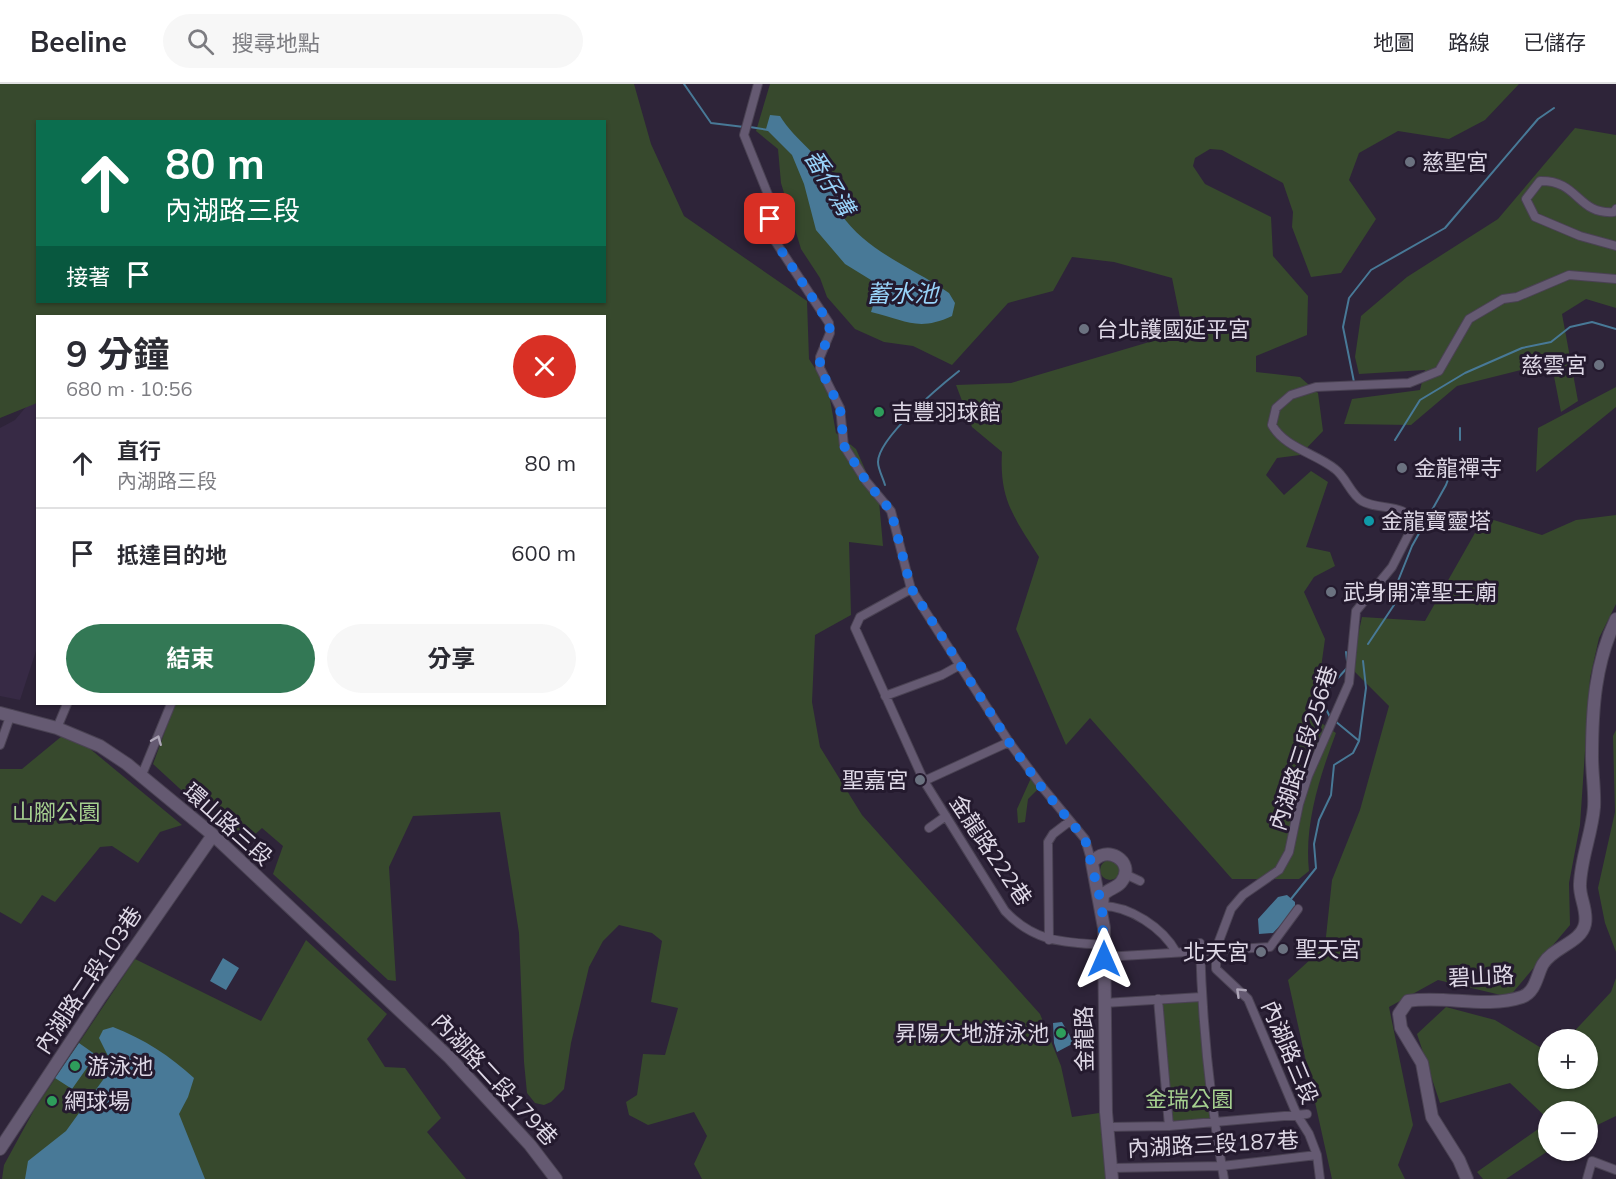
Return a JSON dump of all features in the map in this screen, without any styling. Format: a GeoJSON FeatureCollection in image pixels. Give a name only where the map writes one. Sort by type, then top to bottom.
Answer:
{"type":"FeatureCollection","features":[{"type":"Feature","properties":{"kind":"street"},"geometry":{"type":"LineString","coordinates":[[758,84],[744,135],[769,197],[771,229],[775,241],[829,323],[830,333],[820,357],[820,368],[840,408],[844,446],[866,481],[891,511],[911,588],[1009,742],[1085,839],[1092,863],[1100,855],[1112,853],[1122,860],[1125,874],[1121,882],[1103,895],[1102,906],[1115,908],[1154,925],[1166,936],[1176,952]]}},
{"type":"Feature","properties":{"kind":"street"},"geometry":{"type":"LineString","coordinates":[[1616,209],[1614,212],[1601,213],[1587,206],[1578,196],[1556,181],[1540,181],[1526,198],[1535,217],[1580,236],[1616,246]]}},
{"type":"Feature","properties":{"kind":"street","name":"內湖路三段256巷"},"geometry":{"type":"LineString","coordinates":[[1216,949],[1231,909],[1243,896],[1279,870],[1289,852],[1299,804],[1308,776],[1348,683],[1356,611],[1392,567],[1414,524],[1411,516],[1403,511],[1361,501],[1338,471],[1278,435],[1272,425],[1276,408],[1291,395],[1316,387],[1409,383],[1439,371],[1469,319],[1503,299],[1517,297],[1569,275],[1616,279]]}},
{"type":"Feature","properties":{"kind":"street","name":"金龍路222巷"},"geometry":{"type":"LineString","coordinates":[[911,588],[860,617],[855,628],[924,781],[1005,911],[1032,933],[1049,940],[1104,951],[1176,952],[1200,947],[1216,949],[1270,946],[1298,909]]}},
{"type":"Feature","properties":{"kind":"street","name":"碧山路"},"geometry":{"type":"LineString","coordinates":[[1467,1179],[1459,1160],[1432,1117],[1422,1064],[1401,1028],[1399,1014],[1408,1001],[1422,999],[1499,1001],[1524,996],[1537,982],[1551,952],[1578,936],[1585,925],[1585,910],[1579,896],[1594,807],[1592,757],[1598,666],[1605,642],[1616,619]]}},
{"type":"Feature","properties":{"kind":"street"},"geometry":{"type":"LineString","coordinates":[[885,696],[942,675],[960,664]]}},
{"type":"Feature","properties":{"kind":"street"},"geometry":{"type":"LineString","coordinates":[[57,728],[67,705]]}},
{"type":"Feature","properties":{"kind":"street"},"geometry":{"type":"LineString","coordinates":[[141,777],[171,705]]}},
{"type":"Feature","properties":{"kind":"street"},"geometry":{"type":"LineString","coordinates":[[0,745],[5,713]]}},
{"type":"Feature","properties":{"kind":"street","name":"環山路三段"},"geometry":{"type":"LineString","coordinates":[[5,713],[57,728],[100,746],[213,835],[400,1010]]}},
{"type":"Feature","properties":{"kind":"street"},"geometry":{"type":"LineString","coordinates":[[924,781],[1009,742]]}},
{"type":"Feature","properties":{"kind":"street"},"geometry":{"type":"LineString","coordinates":[[929,828],[946,816]]}},
{"type":"Feature","properties":{"kind":"street"},"geometry":{"type":"LineString","coordinates":[[1049,940],[1048,842],[1053,834],[1070,821]]}},
{"type":"Feature","properties":{"kind":"street","name":"內湖路二段103巷"},"geometry":{"type":"LineString","coordinates":[[0,1149],[213,835]]}},
{"type":"Feature","properties":{"kind":"street","name":"金龍路"},"geometry":{"type":"LineString","coordinates":[[1092,863],[1102,906],[1108,1127],[1112,1173]]}},
{"type":"Feature","properties":{"kind":"street"},"geometry":{"type":"LineString","coordinates":[[1125,874],[1140,881]]}},
{"type":"Feature","properties":{"kind":"street"},"geometry":{"type":"LineString","coordinates":[[1200,947],[1201,997],[1214,1123],[1224,1179]]}},
{"type":"Feature","properties":{"kind":"street"},"geometry":{"type":"LineString","coordinates":[[1201,969],[1216,969],[1216,949]]}},
{"type":"Feature","properties":{"kind":"street","name":"內湖路三段"},"geometry":{"type":"LineString","coordinates":[[1216,969],[1248,999],[1297,1115],[1309,1134],[1317,1155],[1320,1179]]}},
{"type":"Feature","properties":{"kind":"street"},"geometry":{"type":"LineString","coordinates":[[1104,1003],[1201,997]]}},
{"type":"Feature","properties":{"kind":"street"},"geometry":{"type":"LineString","coordinates":[[1158,999],[1169,1126]]}},
{"type":"Feature","properties":{"kind":"street","name":"內湖路二段179巷"},"geometry":{"type":"LineString","coordinates":[[400,1010],[498,1108],[556,1179]]}},
{"type":"Feature","properties":{"kind":"street"},"geometry":{"type":"LineString","coordinates":[[1108,1127],[1169,1126],[1307,1114]]}},
{"type":"Feature","properties":{"kind":"street","name":"內湖路三段187巷"},"geometry":{"type":"LineString","coordinates":[[1112,1173],[1222,1166],[1317,1155]]}},
{"type":"Feature","properties":{"kind":"street"},"geometry":{"type":"LineString","coordinates":[[1587,1179],[1592,1161],[1616,1170]]}},
{"type":"Feature","properties":{"kind":"shaded area"},"geometry":{"type":"Polygon","coordinates":[[[36,395],[36,651],[20,700],[0,696],[0,428],[15,420],[36,395]]]}},
{"type":"Feature","properties":{"kind":"green space"},"geometry":{"type":"Polygon","coordinates":[[[0,84],[634,84],[651,144],[684,216],[807,301],[809,359],[828,388],[836,433],[856,449],[879,501],[883,546],[849,542],[851,615],[815,635],[812,702],[820,747],[862,815],[1040,1014],[1061,1066],[1072,1117],[1106,1112],[1112,1179],[702,1179],[694,1164],[707,1136],[694,1112],[648,1125],[629,1115],[626,1102],[637,1095],[643,1054],[665,1055],[678,1008],[651,1002],[662,941],[652,933],[619,925],[603,941],[589,967],[571,1043],[564,1089],[551,1102],[544,1105],[535,1103],[527,1093],[519,933],[500,812],[413,816],[389,867],[396,981],[388,980],[273,874],[283,846],[262,828],[242,846],[153,764],[175,705],[606,705],[606,315],[36,315],[36,403],[0,418],[0,84]]]}},
{"type":"Feature","properties":{"kind":"green space"},"geometry":{"type":"Polygon","coordinates":[[[770,84],[1519,84],[1485,120],[1449,139],[1398,131],[1359,153],[1349,180],[1376,219],[1341,273],[1311,277],[1292,227],[1293,212],[1283,183],[1222,150],[1210,149],[1195,158],[1193,166],[1205,184],[1271,217],[1273,256],[1308,296],[1307,335],[1256,356],[1256,372],[1300,377],[1318,393],[1323,431],[1300,455],[1277,458],[1266,475],[1284,495],[1311,471],[1328,482],[1306,547],[1330,552],[1335,566],[1314,577],[1304,592],[1325,639],[1314,718],[1336,733],[1319,783],[1311,818],[1309,871],[1299,879],[1232,879],[1090,718],[1066,745],[1016,629],[1039,557],[1010,508],[1003,484],[1002,452],[972,427],[956,385],[1011,383],[1183,332],[1172,278],[1114,262],[1072,257],[1053,291],[1008,303],[952,365],[913,346],[884,342],[855,329],[827,297],[820,278],[801,249],[781,183],[778,149],[756,131],[770,84]]]}},
{"type":"Feature","properties":{"kind":"green space"},"geometry":{"type":"Polygon","coordinates":[[[1575,128],[1616,135],[1616,308],[1586,299],[1562,314],[1578,401],[1561,412],[1550,356],[1533,367],[1457,386],[1411,425],[1344,424],[1352,399],[1420,390],[1425,370],[1359,374],[1355,357],[1361,316],[1407,277],[1498,219],[1575,128]]]}},
{"type":"Feature","properties":{"kind":"green space"},"geometry":{"type":"Polygon","coordinates":[[[1616,387],[1616,407],[1536,472],[1538,428],[1616,387]]]}},
{"type":"Feature","properties":{"kind":"green space"},"geometry":{"type":"Polygon","coordinates":[[[1616,515],[1616,604],[1599,638],[1590,678],[1580,825],[1569,883],[1570,925],[1509,997],[1438,980],[1389,1007],[1413,1125],[1398,1165],[1405,1179],[1332,1179],[1288,980],[1325,946],[1332,880],[1360,810],[1389,706],[1351,668],[1362,617],[1425,621],[1484,517],[1542,535],[1576,520],[1616,515]]]}},
{"type":"Feature","properties":{"kind":"green space"},"geometry":{"type":"Polygon","coordinates":[[[1616,730],[1616,952],[1605,923],[1598,888],[1615,812],[1613,736],[1616,730]]]}},
{"type":"Feature","properties":{"kind":"green space","name":"山腳公園"},"geometry":{"type":"Polygon","coordinates":[[[62,736],[89,748],[182,825],[160,832],[138,863],[112,846],[100,847],[55,902],[42,895],[21,924],[0,912],[0,769],[22,769],[62,736]]]}},
{"type":"Feature","properties":{"kind":"green space"},"geometry":{"type":"Polygon","coordinates":[[[1031,778],[1039,788],[1028,799],[1025,822],[1018,823],[1017,809],[1031,778]]]}},
{"type":"Feature","properties":{"kind":"green space"},"geometry":{"type":"Polygon","coordinates":[[[1110,860],[1117,863],[1120,870],[1117,877],[1110,880],[1103,877],[1100,870],[1103,863],[1110,860]]]}},
{"type":"Feature","properties":{"kind":"green space"},"geometry":{"type":"Polygon","coordinates":[[[306,940],[387,1014],[367,1039],[385,1067],[405,1068],[441,1118],[427,1132],[466,1179],[2,1179],[4,1165],[34,1110],[135,959],[261,1021],[306,940]]]}},
{"type":"Feature","properties":{"kind":"green space"},"geometry":{"type":"Polygon","coordinates":[[[1616,978],[1616,1116],[1598,1125],[1598,1101],[1538,1101],[1538,1110],[1510,1083],[1440,1103],[1417,1034],[1446,1007],[1495,1020],[1538,1046],[1538,1089],[1598,1089],[1598,1029],[1576,1029],[1611,992],[1616,978]]]}},
{"type":"Feature","properties":{"kind":"green space","name":"金瑞公園"},"geometry":{"type":"Polygon","coordinates":[[[1201,997],[1214,1123],[1169,1126],[1158,999],[1201,997]]]}},
{"type":"Feature","properties":{"kind":"green space"},"geometry":{"type":"Polygon","coordinates":[[[1538,1129],[1538,1158],[1506,1179],[1483,1179],[1477,1172],[1538,1129]]]}},
{"type":"Feature","properties":{"kind":"water","name":"蓄水池"},"geometry":{"type":"Polygon","coordinates":[[[770,115],[780,116],[793,134],[831,174],[838,190],[839,210],[852,227],[877,249],[949,293],[955,303],[952,316],[940,321],[920,324],[871,312],[875,299],[871,280],[845,264],[816,230],[804,184],[792,155],[766,129],[770,115]]]}},
{"type":"Feature","properties":{"kind":"water"},"geometry":{"type":"Polygon","coordinates":[[[1287,895],[1295,902],[1295,910],[1273,933],[1259,934],[1258,919],[1278,897],[1287,895]]]}},
{"type":"Feature","properties":{"kind":"water"},"geometry":{"type":"Polygon","coordinates":[[[223,958],[239,968],[226,990],[210,981],[223,958]]]}},
{"type":"Feature","properties":{"kind":"water","name":"昇陽大地游泳池"},"geometry":{"type":"Polygon","coordinates":[[[1062,1022],[1074,1043],[1057,1052],[1053,1023],[1062,1022]]]}},
{"type":"Feature","properties":{"kind":"water"},"geometry":{"type":"Polygon","coordinates":[[[113,1027],[156,1049],[194,1078],[179,1114],[205,1179],[25,1179],[28,1161],[66,1131],[113,1066],[99,1038],[103,1030],[113,1027]]]}},
{"type":"Feature","properties":{"kind":"water","name":"游泳池"},"geometry":{"type":"Polygon","coordinates":[[[79,1043],[96,1055],[72,1089],[55,1078],[79,1043]]]}},
{"type":"Feature","properties":{"kind":"waterway","name":"番仔溝"},"geometry":{"type":"LineString","coordinates":[[684,84],[711,123],[744,127]]}},
{"type":"Feature","properties":{"kind":"waterway"},"geometry":{"type":"LineString","coordinates":[[1354,382],[1343,327],[1349,298],[1371,270],[1445,228],[1538,119],[1554,108]]}},
{"type":"Feature","properties":{"kind":"waterway","name":"番仔溝"},"geometry":{"type":"LineString","coordinates":[[750,127],[768,130]]}},
{"type":"Feature","properties":{"kind":"waterway"},"geometry":{"type":"LineString","coordinates":[[1395,440],[1420,400],[1465,373],[1522,348],[1551,342],[1570,327],[1592,322],[1616,329]]}},
{"type":"Feature","properties":{"kind":"waterway","name":"番仔溝"},"geometry":{"type":"LineString","coordinates":[[885,485],[878,462],[888,440],[911,413],[959,371]]}},
{"type":"Feature","properties":{"kind":"waterway"},"geometry":{"type":"LineString","coordinates":[[1460,428],[1460,440]]}},
{"type":"Feature","properties":{"kind":"waterway"},"geometry":{"type":"LineString","coordinates":[[1368,644],[1394,605],[1398,581],[1412,546],[1446,485],[1456,458]]}},
{"type":"Feature","properties":{"kind":"waterway"},"geometry":{"type":"LineString","coordinates":[[1346,652],[1347,661]]}},
{"type":"Feature","properties":{"kind":"waterway"},"geometry":{"type":"LineString","coordinates":[[1291,899],[1316,868],[1314,844],[1319,820],[1331,795],[1334,765],[1353,753],[1359,741],[1366,688],[1363,661]]}},
{"type":"Feature","properties":{"kind":"waterway"},"geometry":{"type":"LineString","coordinates":[[1330,717],[1325,707],[1326,691],[1348,667]]}},
{"type":"Feature","properties":{"kind":"waterway"},"geometry":{"type":"LineString","coordinates":[[1335,721],[1358,740]]}},
{"type":"Feature","properties":{"kind":"place","name":"慈聖宮"},"geometry":{"type":"Point","coordinates":[1410,162]}},
{"type":"Feature","properties":{"kind":"place","name":"台北護國延平宮"},"geometry":{"type":"Point","coordinates":[1084,329]}},
{"type":"Feature","properties":{"kind":"place","name":"慈雲宮"},"geometry":{"type":"Point","coordinates":[1599,365]}},
{"type":"Feature","properties":{"kind":"place","name":"吉豐羽球館"},"geometry":{"type":"Point","coordinates":[879,412]}},
{"type":"Feature","properties":{"kind":"place","name":"金龍禪寺"},"geometry":{"type":"Point","coordinates":[1402,468]}},
{"type":"Feature","properties":{"kind":"place","name":"金龍寶靈塔"},"geometry":{"type":"Point","coordinates":[1369,521]}},
{"type":"Feature","properties":{"kind":"place","name":"武身開漳聖王廟"},"geometry":{"type":"Point","coordinates":[1331,592]}},
{"type":"Feature","properties":{"kind":"place","name":"聖嘉宮"},"geometry":{"type":"Point","coordinates":[920,780]}},
{"type":"Feature","properties":{"kind":"place","name":"聖天宮"},"geometry":{"type":"Point","coordinates":[1283,949]}},
{"type":"Feature","properties":{"kind":"place","name":"北天宮"},"geometry":{"type":"Point","coordinates":[1261,952]}},
{"type":"Feature","properties":{"kind":"place","name":"昇陽大地游泳池"},"geometry":{"type":"Point","coordinates":[1061,1033]}},
{"type":"Feature","properties":{"kind":"place","name":"游泳池"},"geometry":{"type":"Point","coordinates":[75,1066]}},
{"type":"Feature","properties":{"kind":"place","name":"網球場"},"geometry":{"type":"Point","coordinates":[52,1101]}},
{"type":"Feature","properties":{"kind":"route"},"geometry":{"type":"LineString","coordinates":[[770,219],[771,229],[780,251],[821,307],[829,323],[830,333],[820,357],[820,368],[840,408],[844,446],[866,481],[891,511],[911,588],[981,694],[1009,742],[1042,788],[1085,839],[1102,906],[1104,959]]}}]}
